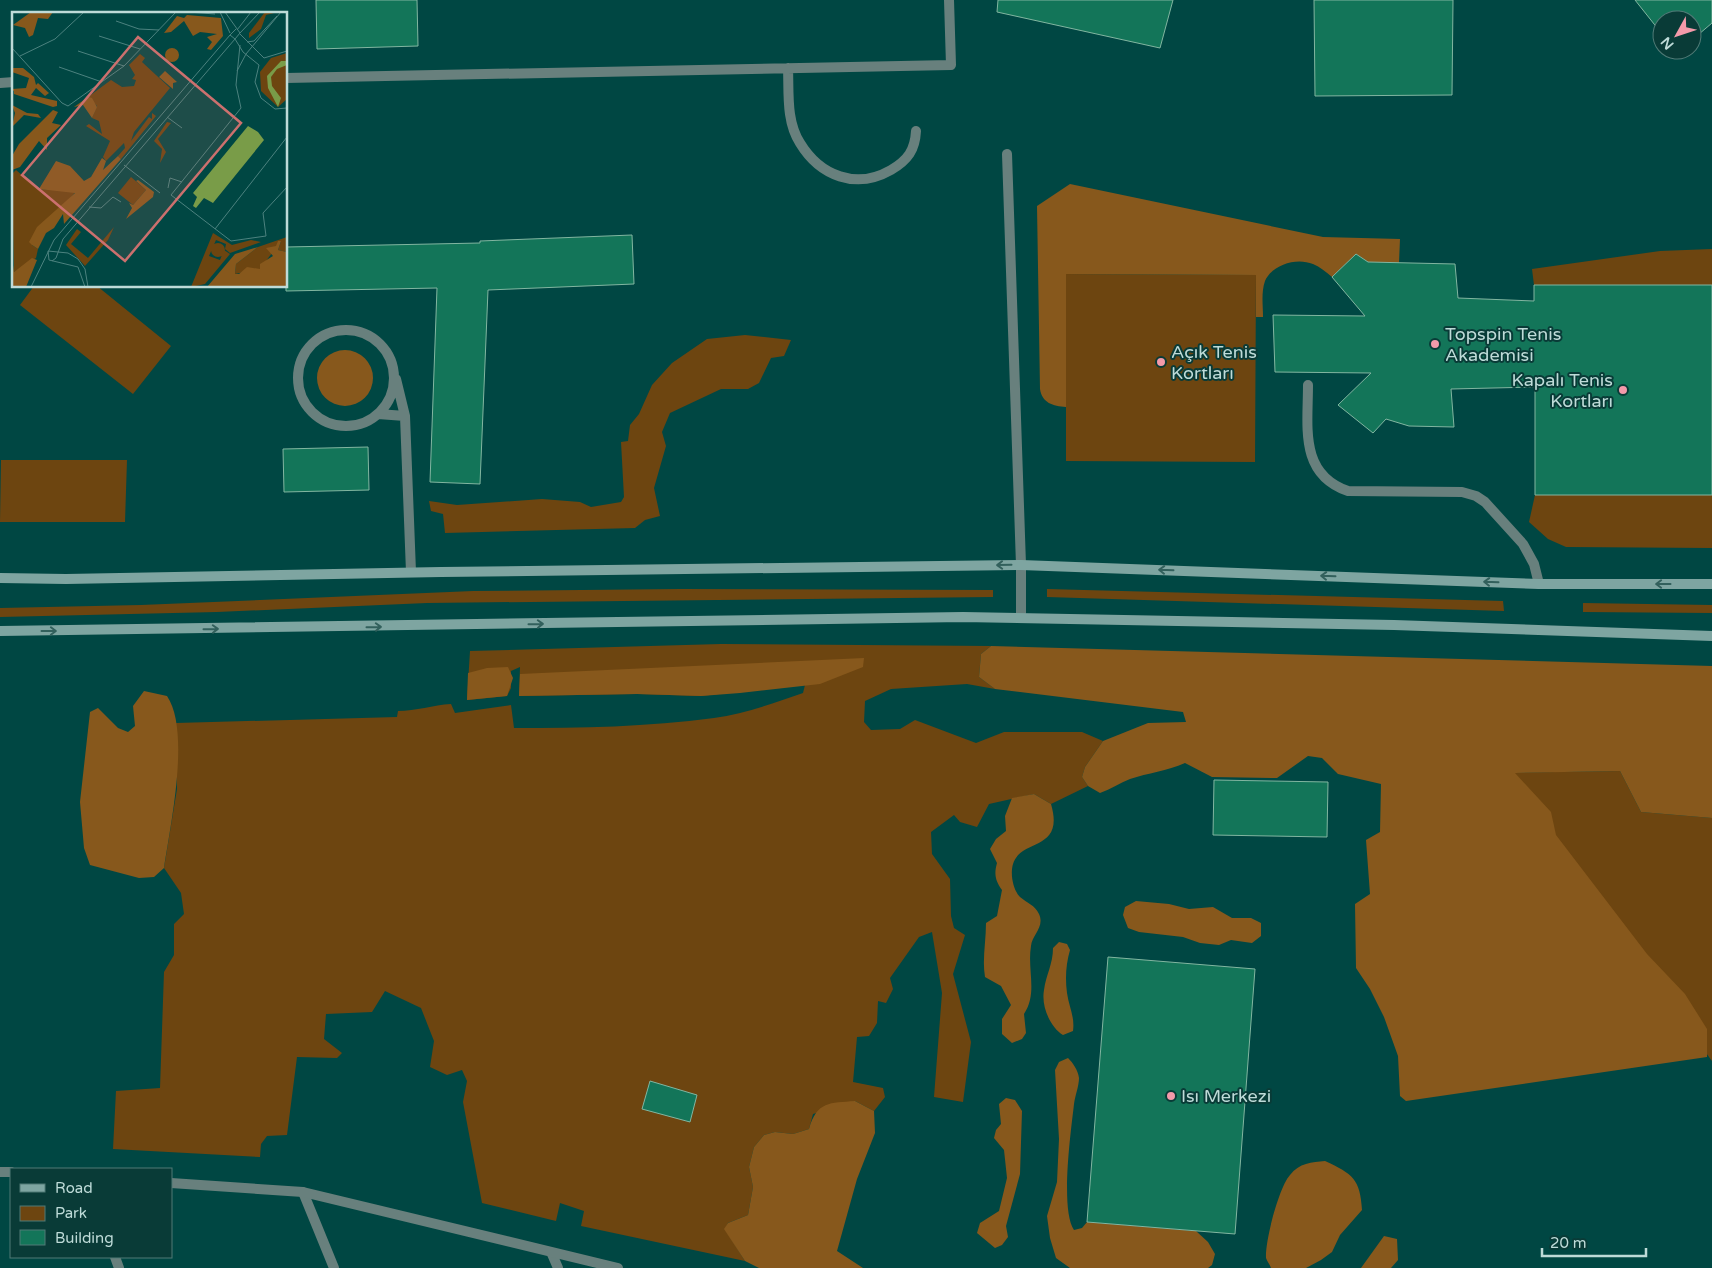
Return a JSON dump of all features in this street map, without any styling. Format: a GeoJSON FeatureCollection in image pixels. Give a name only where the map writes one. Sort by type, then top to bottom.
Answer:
{"type":"FeatureCollection","features":[{"type":"Feature","properties":{"kind":"street"},"geometry":{"type":"LineString","coordinates":[[288,78],[951,65],[949,0]]}},
{"type":"Feature","properties":{"kind":"street"},"geometry":{"type":"LineString","coordinates":[[788,68],[790,114],[793,129],[809,156],[824,169],[837,176],[854,180],[871,180],[887,172],[900,164],[909,155],[915,144],[916,130]]}},
{"type":"Feature","properties":{"kind":"street"},"geometry":{"type":"LineString","coordinates":[[1007,154],[1021,565],[1021,618]]}},
{"type":"Feature","properties":{"kind":"street"},"geometry":{"type":"LineString","coordinates":[[393,369],[394,385],[389,401],[378,414],[364,423],[348,426],[333,425],[318,418],[307,408],[300,394],[297,379],[299,364],[306,350],[317,339],[330,332],[345,329],[362,332],[376,340],[387,353],[393,369],[405,416],[410,572]]}},
{"type":"Feature","properties":{"kind":"street"},"geometry":{"type":"LineString","coordinates":[[1308,385],[1309,448],[1313,461],[1322,476],[1336,487],[1348,491],[1462,492],[1476,496],[1485,502],[1523,544],[1534,564],[1540,584]]}},
{"type":"Feature","properties":{"kind":"street"},"geometry":{"type":"LineString","coordinates":[[378,414],[405,416]]}},
{"type":"Feature","properties":{"kind":"street"},"geometry":{"type":"LineString","coordinates":[[0,578],[66,579],[410,572],[1021,565],[1540,584],[1712,584]]}},
{"type":"Feature","properties":{"kind":"street"},"geometry":{"type":"LineString","coordinates":[[0,631],[963,617],[1394,625],[1712,636]]}},
{"type":"Feature","properties":{"kind":"street"},"geometry":{"type":"LineString","coordinates":[[172,1183],[303,1192],[552,1254],[618,1268]]}},
{"type":"Feature","properties":{"kind":"street"},"geometry":{"type":"LineString","coordinates":[[303,1192],[334,1268]]}},
{"type":"Feature","properties":{"kind":"street"},"geometry":{"type":"LineString","coordinates":[[552,1254],[558,1268]]}},
{"type":"Feature","properties":{"kind":"green space"},"geometry":{"type":"Polygon","coordinates":[[[1712,249],[1712,285],[1534,285],[1532,269],[1660,251],[1712,249]]]}},
{"type":"Feature","properties":{"kind":"green space","name":"Açık Tenis Kortları"},"geometry":{"type":"Polygon","coordinates":[[[1066,274],[1256,275],[1255,462],[1066,461],[1066,274]]]}},
{"type":"Feature","properties":{"kind":"green space"},"geometry":{"type":"Polygon","coordinates":[[[33,288],[99,288],[171,346],[133,394],[20,305],[33,288]]]}},
{"type":"Feature","properties":{"kind":"green space"},"geometry":{"type":"Polygon","coordinates":[[[745,335],[791,340],[784,356],[771,358],[759,383],[748,389],[721,389],[670,413],[662,432],[666,446],[654,488],[660,516],[645,520],[635,528],[445,533],[443,514],[431,511],[429,501],[457,505],[542,499],[580,502],[591,507],[621,502],[624,497],[621,442],[628,441],[630,425],[639,414],[652,385],[672,363],[707,339],[745,335]]]}},
{"type":"Feature","properties":{"kind":"green space"},"geometry":{"type":"Polygon","coordinates":[[[1,460],[127,460],[125,522],[0,522],[1,460]]]}},
{"type":"Feature","properties":{"kind":"green space"},"geometry":{"type":"Polygon","coordinates":[[[1535,495],[1712,495],[1712,548],[1566,547],[1548,539],[1529,522],[1535,495]]]}},
{"type":"Feature","properties":{"kind":"green space"},"geometry":{"type":"Polygon","coordinates":[[[680,589],[993,590],[993,597],[427,603],[217,612],[0,617],[0,608],[141,605],[473,591],[680,589]]]}},
{"type":"Feature","properties":{"kind":"green space"},"geometry":{"type":"Polygon","coordinates":[[[1047,589],[1503,601],[1504,611],[1047,597],[1047,589]]]}},
{"type":"Feature","properties":{"kind":"green space"},"geometry":{"type":"Polygon","coordinates":[[[1583,603],[1712,605],[1712,613],[1583,612],[1583,603]]]}},
{"type":"Feature","properties":{"kind":"green space"},"geometry":{"type":"Polygon","coordinates":[[[721,644],[991,646],[981,654],[979,677],[995,689],[967,684],[891,689],[865,701],[864,722],[871,730],[900,729],[915,720],[976,743],[1004,732],[1082,732],[1103,741],[1085,767],[1082,777],[1088,786],[1051,804],[1034,794],[989,804],[977,827],[960,822],[954,815],[931,832],[932,854],[950,879],[951,916],[954,928],[965,935],[953,974],[971,1042],[963,1102],[934,1097],[942,993],[932,932],[919,937],[890,978],[893,989],[886,1003],[878,1001],[877,1023],[869,1036],[857,1037],[853,1082],[883,1088],[885,1097],[874,1111],[855,1101],[813,1114],[809,1129],[793,1134],[775,1132],[764,1135],[754,1147],[749,1167],[753,1187],[748,1215],[728,1223],[725,1229],[745,1261],[581,1226],[584,1211],[560,1203],[556,1221],[482,1203],[463,1102],[467,1081],[462,1070],[447,1075],[430,1067],[434,1041],[421,1008],[385,991],[372,1012],[326,1014],[324,1039],[342,1053],[337,1058],[297,1057],[287,1135],[267,1136],[261,1144],[260,1157],[113,1149],[116,1091],[160,1088],[164,972],[174,955],[174,924],[184,914],[181,893],[164,868],[177,789],[176,723],[397,717],[398,711],[451,704],[455,713],[511,705],[514,728],[614,726],[689,721],[725,716],[759,708],[803,693],[805,685],[701,696],[637,694],[519,696],[520,667],[511,671],[511,688],[507,696],[467,700],[470,651],[721,644]]]}},
{"type":"Feature","properties":{"kind":"green space"},"geometry":{"type":"Polygon","coordinates":[[[1620,771],[1641,812],[1712,818],[1712,1061],[1500,773],[1620,771]]]}},
{"type":"Feature","properties":{"kind":"shaded area"},"geometry":{"type":"Polygon","coordinates":[[[1070,184],[1323,237],[1400,239],[1399,263],[1368,262],[1356,254],[1332,277],[1313,264],[1306,262],[1299,261],[1285,264],[1268,275],[1265,281],[1263,317],[1256,317],[1256,275],[1066,274],[1066,407],[1057,406],[1043,398],[1040,389],[1037,206],[1070,184]]]}},
{"type":"Feature","properties":{"kind":"shaded area"},"geometry":{"type":"Polygon","coordinates":[[[339,350],[351,350],[361,354],[369,362],[373,378],[369,394],[361,402],[351,406],[339,406],[329,402],[321,394],[317,384],[317,372],[321,362],[329,354],[339,350]]]}},
{"type":"Feature","properties":{"kind":"shaded area"},"geometry":{"type":"Polygon","coordinates":[[[991,646],[1712,666],[1712,818],[1641,812],[1620,771],[1515,773],[1551,812],[1556,835],[1647,954],[1685,994],[1707,1029],[1707,1057],[1406,1101],[1400,1096],[1398,1056],[1384,1017],[1370,989],[1356,968],[1355,904],[1370,894],[1366,840],[1380,832],[1381,784],[1338,774],[1322,758],[1308,756],[1277,778],[1212,777],[1185,763],[1130,779],[1100,793],[1088,786],[1082,777],[1085,767],[1103,741],[1148,723],[1186,722],[1183,712],[995,689],[979,677],[981,654],[991,646]]]}},
{"type":"Feature","properties":{"kind":"shaded area"},"geometry":{"type":"Polygon","coordinates":[[[864,658],[863,667],[820,684],[740,693],[701,696],[637,694],[519,696],[520,674],[864,658]]]}},
{"type":"Feature","properties":{"kind":"shaded area"},"geometry":{"type":"Polygon","coordinates":[[[508,667],[513,678],[507,696],[467,700],[468,673],[487,668],[508,667]]]}},
{"type":"Feature","properties":{"kind":"shaded area"},"geometry":{"type":"Polygon","coordinates":[[[144,691],[167,696],[174,712],[178,732],[178,755],[174,805],[164,868],[154,877],[139,878],[90,865],[84,848],[80,802],[90,712],[98,708],[118,728],[128,732],[135,726],[133,706],[144,691]]]}},
{"type":"Feature","properties":{"kind":"shaded area"},"geometry":{"type":"Polygon","coordinates":[[[1034,794],[1051,804],[1054,819],[1052,830],[1047,837],[1024,850],[1018,856],[1012,868],[1013,882],[1016,890],[1020,897],[1037,911],[1040,923],[1031,946],[1031,990],[1028,1006],[1024,1014],[1026,1033],[1022,1039],[1012,1043],[1002,1034],[1002,1019],[1011,1005],[1001,986],[985,977],[984,971],[986,923],[997,916],[1002,890],[996,877],[997,863],[990,849],[996,839],[1006,831],[1005,816],[1012,798],[1034,794]]]}},
{"type":"Feature","properties":{"kind":"shaded area"},"geometry":{"type":"Polygon","coordinates":[[[1136,901],[1169,904],[1189,909],[1213,907],[1232,918],[1251,918],[1261,923],[1261,936],[1252,943],[1231,940],[1219,945],[1200,943],[1183,937],[1139,932],[1128,928],[1123,915],[1125,907],[1136,901]]]}},
{"type":"Feature","properties":{"kind":"shaded area"},"geometry":{"type":"Polygon","coordinates":[[[1059,942],[1067,944],[1070,950],[1066,982],[1073,1017],[1073,1031],[1063,1035],[1054,1027],[1047,1016],[1043,996],[1053,948],[1059,942]]]}},
{"type":"Feature","properties":{"kind":"shaded area"},"geometry":{"type":"Polygon","coordinates":[[[1068,1058],[1078,1072],[1079,1078],[1074,1104],[1067,1188],[1070,1220],[1074,1230],[1082,1228],[1087,1222],[1196,1231],[1208,1242],[1215,1254],[1212,1265],[1208,1268],[1070,1268],[1056,1258],[1050,1238],[1047,1216],[1057,1182],[1059,1139],[1055,1070],[1059,1062],[1068,1058]]]}},
{"type":"Feature","properties":{"kind":"shaded area"},"geometry":{"type":"Polygon","coordinates":[[[1006,1098],[1015,1100],[1022,1111],[1020,1174],[1006,1226],[1008,1237],[1002,1245],[995,1248],[977,1233],[980,1223],[999,1211],[1007,1178],[1004,1150],[994,1138],[996,1130],[1001,1124],[999,1104],[1006,1098]]]}},
{"type":"Feature","properties":{"kind":"shaded area"},"geometry":{"type":"Polygon","coordinates":[[[855,1101],[874,1111],[875,1133],[857,1179],[837,1251],[863,1268],[759,1268],[745,1261],[724,1229],[728,1223],[748,1215],[753,1187],[749,1167],[754,1147],[764,1135],[775,1132],[793,1134],[809,1129],[816,1113],[826,1105],[855,1101]]]}},
{"type":"Feature","properties":{"kind":"shaded area"},"geometry":{"type":"Polygon","coordinates":[[[1325,1161],[1348,1174],[1357,1184],[1362,1210],[1340,1235],[1332,1252],[1321,1260],[1306,1268],[1271,1268],[1266,1258],[1266,1250],[1277,1202],[1286,1181],[1297,1168],[1325,1161]]]}},
{"type":"Feature","properties":{"kind":"shaded area"},"geometry":{"type":"Polygon","coordinates":[[[1384,1236],[1397,1239],[1398,1260],[1391,1268],[1361,1268],[1384,1236]]]}},
{"type":"Feature","properties":{"kind":"building"},"geometry":{"type":"Polygon","coordinates":[[[316,0],[417,0],[418,46],[317,49],[316,0]]]}},
{"type":"Feature","properties":{"kind":"building"},"geometry":{"type":"Polygon","coordinates":[[[998,0],[1173,0],[1160,48],[997,12],[998,0]]]}},
{"type":"Feature","properties":{"kind":"building"},"geometry":{"type":"Polygon","coordinates":[[[1314,0],[1453,0],[1452,95],[1315,96],[1314,0]]]}},
{"type":"Feature","properties":{"kind":"building"},"geometry":{"type":"Polygon","coordinates":[[[1635,0],[1712,0],[1712,23],[1702,32],[1702,10],[1652,10],[1652,21],[1635,0]]]}},
{"type":"Feature","properties":{"kind":"building"},"geometry":{"type":"Polygon","coordinates":[[[632,235],[634,284],[488,290],[480,484],[430,482],[437,288],[286,291],[286,288],[288,288],[288,247],[480,243],[480,241],[632,235]]]}},
{"type":"Feature","properties":{"kind":"building"},"geometry":{"type":"Polygon","coordinates":[[[1356,254],[1368,262],[1455,264],[1458,298],[1534,301],[1534,285],[1712,285],[1712,495],[1535,495],[1535,387],[1451,389],[1454,427],[1409,426],[1386,419],[1373,433],[1338,405],[1371,373],[1275,372],[1273,315],[1365,316],[1332,277],[1356,254]]]}},
{"type":"Feature","properties":{"kind":"building"},"geometry":{"type":"Polygon","coordinates":[[[368,447],[369,490],[284,492],[283,449],[368,447]]]}},
{"type":"Feature","properties":{"kind":"building"},"geometry":{"type":"Polygon","coordinates":[[[1214,780],[1328,782],[1327,837],[1213,835],[1214,780]]]}},
{"type":"Feature","properties":{"kind":"building","name":"Isı Merkezi"},"geometry":{"type":"Polygon","coordinates":[[[1108,957],[1255,969],[1235,1234],[1087,1222],[1108,957]]]}},
{"type":"Feature","properties":{"kind":"building"},"geometry":{"type":"Polygon","coordinates":[[[650,1081],[697,1095],[690,1122],[642,1109],[650,1081]]]}},
{"type":"Feature","properties":{"kind":"place","name":"Topspin Tenis Akademisi"},"geometry":{"type":"Point","coordinates":[1435,344]}},
{"type":"Feature","properties":{"kind":"place","name":"Açık Tenis Kortları"},"geometry":{"type":"Point","coordinates":[1161,362]}},
{"type":"Feature","properties":{"kind":"place","name":"Kapalı Tenis Kortları"},"geometry":{"type":"Point","coordinates":[1623,390]}},
{"type":"Feature","properties":{"kind":"place","name":"Isı Merkezi"},"geometry":{"type":"Point","coordinates":[1171,1096]}}]}
